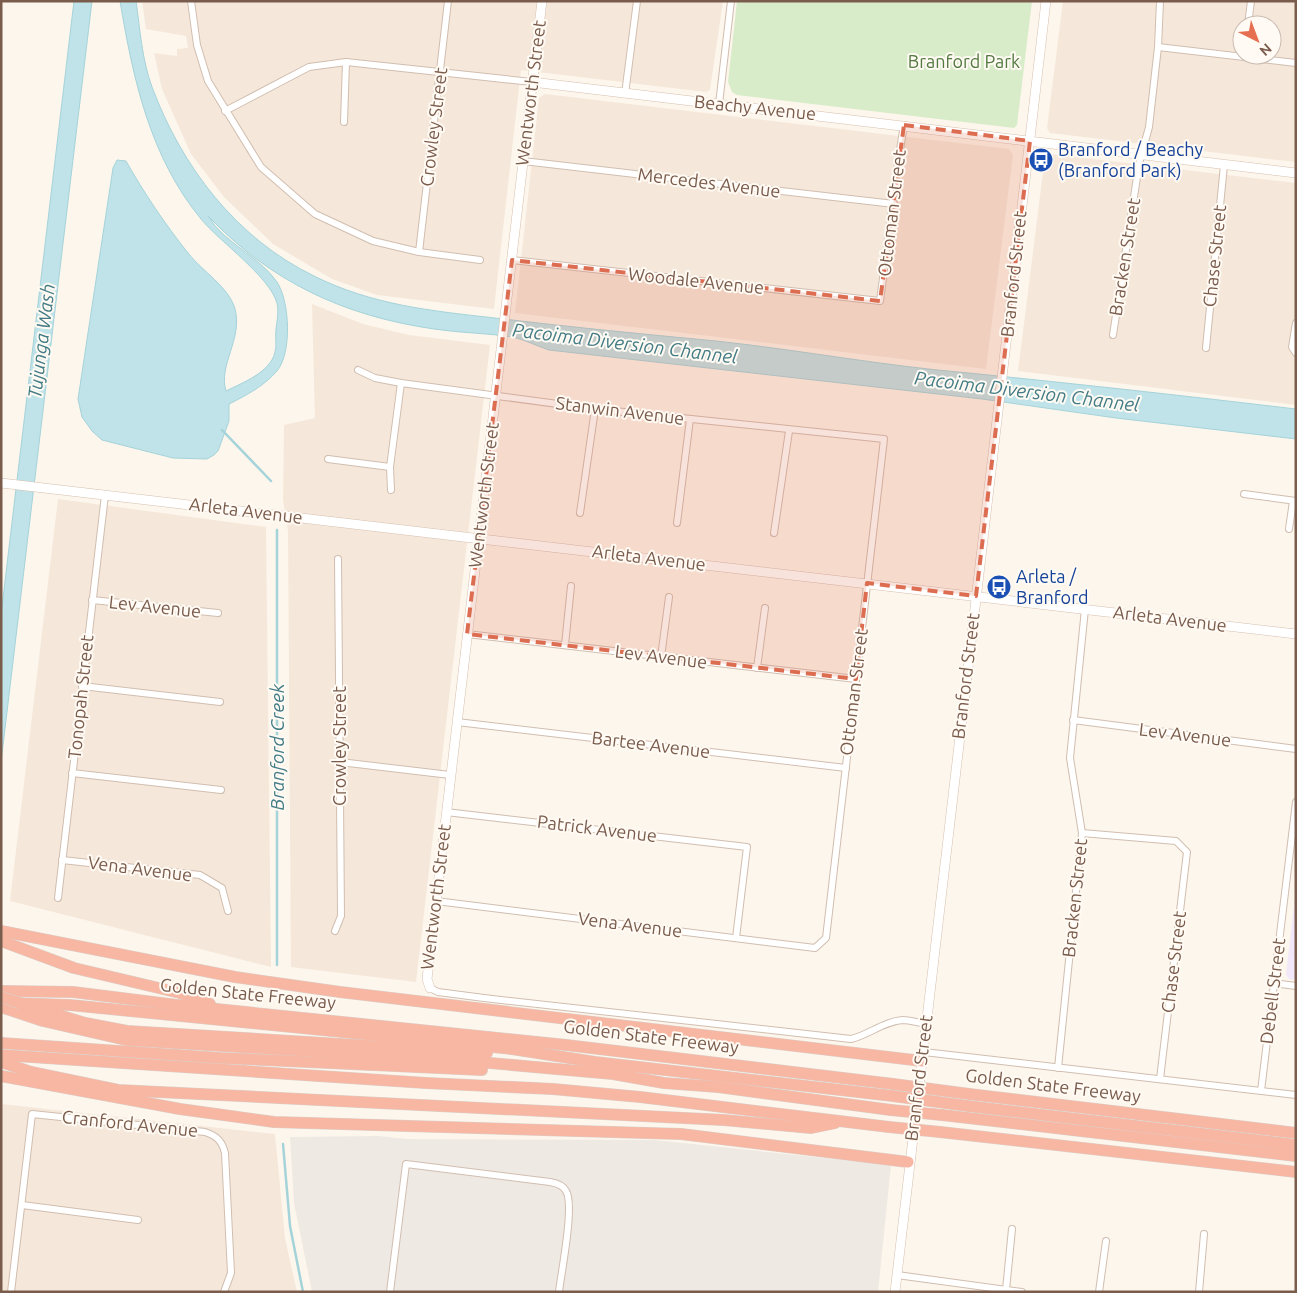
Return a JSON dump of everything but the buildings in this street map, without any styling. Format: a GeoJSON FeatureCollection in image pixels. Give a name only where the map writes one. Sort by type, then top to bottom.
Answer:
{"type":"FeatureCollection","features":[{"type":"Feature","properties":{"kind":"highway"},"geometry":{"type":"LineString","coordinates":[[1,931],[235,977],[340,992],[923,1057]]}},
{"type":"Feature","properties":{"kind":"highway"},"geometry":{"type":"LineString","coordinates":[[1,941],[74,968],[180,993],[222,1009]]}},
{"type":"Feature","properties":{"kind":"highway","name":"Golden State Freeway"},"geometry":{"type":"LineString","coordinates":[[1,991],[73,992],[566,1045],[893,1084],[968,1100],[1296,1133]]}},
{"type":"Feature","properties":{"kind":"highway"},"geometry":{"type":"LineString","coordinates":[[1,997],[9,1006],[51,1024],[126,1040],[456,1060],[613,1074],[631,1079]]}},
{"type":"Feature","properties":{"kind":"highway"},"geometry":{"type":"LineString","coordinates":[[9,1006],[70,1005],[121,1009],[543,1054],[893,1096],[968,1100],[1296,1145]]}},
{"type":"Feature","properties":{"kind":"highway"},"geometry":{"type":"LineString","coordinates":[[9,1006],[127,1031],[455,1052],[531,1056],[543,1054]]}},
{"type":"Feature","properties":{"kind":"highway"},"geometry":{"type":"LineString","coordinates":[[1,1043],[221,1058],[526,1072],[613,1080],[631,1079],[718,1087],[891,1110],[1296,1156]]}},
{"type":"Feature","properties":{"kind":"highway"},"geometry":{"type":"LineString","coordinates":[[1,1055],[640,1096],[1296,1172]]}},
{"type":"Feature","properties":{"kind":"highway"},"geometry":{"type":"LineString","coordinates":[[1,1062],[31,1072],[118,1090],[724,1120],[811,1128],[847,1121]]}},
{"type":"Feature","properties":{"kind":"highway"},"geometry":{"type":"LineString","coordinates":[[1,1076],[180,1110],[274,1122],[681,1134],[908,1162]]}},
{"type":"Feature","properties":{"kind":"main road","name":"Wentworth Street"},"geometry":{"type":"LineString","coordinates":[[430,988],[427,979],[450,775],[542,1]]}},
{"type":"Feature","properties":{"kind":"main road","name":"Branford Street"},"geometry":{"type":"LineString","coordinates":[[895,1292],[908,1162],[923,1057],[1046,1]]}},
{"type":"Feature","properties":{"kind":"main road","name":"Beachy Avenue"},"geometry":{"type":"LineString","coordinates":[[532,82],[1296,173]]}},
{"type":"Feature","properties":{"kind":"main road","name":"Arleta Avenue"},"geometry":{"type":"LineString","coordinates":[[6,484],[1296,634]]}},
{"type":"Feature","properties":{"kind":"street"},"geometry":{"type":"LineString","coordinates":[[191,1],[197,45],[208,81],[261,167],[315,214],[373,241],[419,252],[480,260]]}},
{"type":"Feature","properties":{"kind":"street","name":"Crowley Street"},"geometry":{"type":"LineString","coordinates":[[419,252],[448,1]]}},
{"type":"Feature","properties":{"kind":"street"},"geometry":{"type":"LineString","coordinates":[[625,94],[637,1]]}},
{"type":"Feature","properties":{"kind":"street"},"geometry":{"type":"LineString","coordinates":[[719,104],[731,1]]}},
{"type":"Feature","properties":{"kind":"street","name":"Bracken Street"},"geometry":{"type":"LineString","coordinates":[[1113,335],[1142,154],[1149,126],[1158,47],[1160,1]]}},
{"type":"Feature","properties":{"kind":"street"},"geometry":{"type":"LineString","coordinates":[[1249,15],[1251,1]]}},
{"type":"Feature","properties":{"kind":"street"},"geometry":{"type":"LineString","coordinates":[[1158,47],[1232,55]]}},
{"type":"Feature","properties":{"kind":"street"},"geometry":{"type":"LineString","coordinates":[[1282,61],[1296,63]]}},
{"type":"Feature","properties":{"kind":"street"},"geometry":{"type":"LineString","coordinates":[[344,122],[346,62]]}},
{"type":"Feature","properties":{"kind":"street","name":"Beachy Avenue"},"geometry":{"type":"LineString","coordinates":[[225,111],[309,67],[346,62],[532,82]]}},
{"type":"Feature","properties":{"kind":"street","name":"Ottoman Street"},"geometry":{"type":"LineString","coordinates":[[880,301],[894,204],[894,181],[904,125]]}},
{"type":"Feature","properties":{"kind":"street","name":"Mercedes Avenue"},"geometry":{"type":"LineString","coordinates":[[523,161],[894,204]]}},
{"type":"Feature","properties":{"kind":"street","name":"Chase Street"},"geometry":{"type":"LineString","coordinates":[[1206,348],[1224,164]]}},
{"type":"Feature","properties":{"kind":"street","name":"Woodale Avenue"},"geometry":{"type":"LineString","coordinates":[[512,260],[880,301]]}},
{"type":"Feature","properties":{"kind":"street"},"geometry":{"type":"LineString","coordinates":[[1296,323],[1292,346],[1296,353]]}},
{"type":"Feature","properties":{"kind":"street","name":"Stanwin Avenue"},"geometry":{"type":"LineString","coordinates":[[358,370],[375,378],[401,383],[595,409],[788,431],[884,439]]}},
{"type":"Feature","properties":{"kind":"street"},"geometry":{"type":"LineString","coordinates":[[391,490],[390,467],[401,383]]}},
{"type":"Feature","properties":{"kind":"street"},"geometry":{"type":"LineString","coordinates":[[580,513],[595,409]]}},
{"type":"Feature","properties":{"kind":"street"},"geometry":{"type":"LineString","coordinates":[[677,523],[690,420]]}},
{"type":"Feature","properties":{"kind":"street"},"geometry":{"type":"LineString","coordinates":[[774,533],[788,431]]}},
{"type":"Feature","properties":{"kind":"street","name":"Ottoman Street"},"geometry":{"type":"LineString","coordinates":[[822,944],[826,938],[884,439]]}},
{"type":"Feature","properties":{"kind":"street"},"geometry":{"type":"LineString","coordinates":[[328,459],[390,467]]}},
{"type":"Feature","properties":{"kind":"street"},"geometry":{"type":"LineString","coordinates":[[1244,494],[1295,501],[1289,529]]}},
{"type":"Feature","properties":{"kind":"street","name":"Tonopah Street"},"geometry":{"type":"LineString","coordinates":[[58,898],[105,495]]}},
{"type":"Feature","properties":{"kind":"street","name":"Crowley Street"},"geometry":{"type":"LineString","coordinates":[[335,931],[341,916],[338,559]]}},
{"type":"Feature","properties":{"kind":"street"},"geometry":{"type":"LineString","coordinates":[[565,645],[571,586]]}},
{"type":"Feature","properties":{"kind":"street"},"geometry":{"type":"LineString","coordinates":[[662,657],[669,597]]}},
{"type":"Feature","properties":{"kind":"street","name":"Lev Avenue"},"geometry":{"type":"LineString","coordinates":[[92,600],[218,613]]}},
{"type":"Feature","properties":{"kind":"street"},"geometry":{"type":"LineString","coordinates":[[758,668],[764,608]]}},
{"type":"Feature","properties":{"kind":"street","name":"Bracken Street"},"geometry":{"type":"LineString","coordinates":[[1058,1068],[1082,832],[1070,758],[1085,609]]}},
{"type":"Feature","properties":{"kind":"street","name":"Lev Avenue"},"geometry":{"type":"LineString","coordinates":[[467,634],[856,679]]}},
{"type":"Feature","properties":{"kind":"street"},"geometry":{"type":"LineString","coordinates":[[82,686],[220,702]]}},
{"type":"Feature","properties":{"kind":"street","name":"Lev Avenue"},"geometry":{"type":"LineString","coordinates":[[1073,720],[1296,749]]}},
{"type":"Feature","properties":{"kind":"street","name":"Bartee Avenue"},"geometry":{"type":"LineString","coordinates":[[457,722],[846,768]]}},
{"type":"Feature","properties":{"kind":"street"},"geometry":{"type":"LineString","coordinates":[[340,762],[450,775]]}},
{"type":"Feature","properties":{"kind":"street"},"geometry":{"type":"LineString","coordinates":[[72,773],[221,790]]}},
{"type":"Feature","properties":{"kind":"street","name":"Debell Street"},"geometry":{"type":"LineString","coordinates":[[1261,1090],[1296,802]]}},
{"type":"Feature","properties":{"kind":"street","name":"Patrick Avenue"},"geometry":{"type":"LineString","coordinates":[[446,812],[747,847],[736,938]]}},
{"type":"Feature","properties":{"kind":"street","name":"Chase Street"},"geometry":{"type":"LineString","coordinates":[[1082,832],[1176,841],[1183,845],[1187,852],[1160,1079]]}},
{"type":"Feature","properties":{"kind":"street","name":"Vena Avenue"},"geometry":{"type":"LineString","coordinates":[[62,860],[200,876],[222,888],[228,911]]}},
{"type":"Feature","properties":{"kind":"street","name":"Vena Avenue"},"geometry":{"type":"LineString","coordinates":[[436,902],[815,948],[822,944]]}},
{"type":"Feature","properties":{"kind":"street"},"geometry":{"type":"LineString","coordinates":[[1273,982],[1296,986]]}},
{"type":"Feature","properties":{"kind":"street"},"geometry":{"type":"LineString","coordinates":[[430,988],[438,992],[493,999],[851,1040],[864,1036],[892,1022],[903,1020],[926,1024]]}},
{"type":"Feature","properties":{"kind":"street"},"geometry":{"type":"LineString","coordinates":[[923,1057],[1058,1068],[1296,1095]]}},
{"type":"Feature","properties":{"kind":"street","name":"Cranford Avenue"},"geometry":{"type":"LineString","coordinates":[[22,1205],[32,1114],[205,1132],[216,1136],[223,1144],[226,1153],[231,1273],[224,1292]]}},
{"type":"Feature","properties":{"kind":"street"},"geometry":{"type":"LineString","coordinates":[[390,1292],[406,1164],[550,1182],[566,1190],[570,1206],[559,1292]]}},
{"type":"Feature","properties":{"kind":"street"},"geometry":{"type":"LineString","coordinates":[[11,1292],[22,1205],[138,1220]]}},
{"type":"Feature","properties":{"kind":"street"},"geometry":{"type":"LineString","coordinates":[[1006,1290],[1012,1228]]}},
{"type":"Feature","properties":{"kind":"street"},"geometry":{"type":"LineString","coordinates":[[1199,1292],[1204,1234]]}},
{"type":"Feature","properties":{"kind":"street"},"geometry":{"type":"LineString","coordinates":[[1099,1292],[1106,1241]]}},
{"type":"Feature","properties":{"kind":"street"},"geometry":{"type":"LineString","coordinates":[[897,1275],[1022,1292]]}},
{"type":"Feature","properties":{"kind":"highlighted area"},"geometry":{"type":"Polygon","coordinates":[[[904,125],[1030,141],[976,596],[867,583],[856,679],[467,634],[512,260],[880,301],[904,125]]]}},
{"type":"Feature","properties":{"kind":"shaded area"},"geometry":{"type":"Polygon","coordinates":[[[142,1],[723,1],[710,90],[706,92],[521,70],[494,309],[377,295],[332,279],[273,244],[224,197],[191,154],[162,89],[154,53],[177,56],[177,49],[188,48],[186,36],[146,29],[142,1]]]}},
{"type":"Feature","properties":{"kind":"shaded area"},"geometry":{"type":"Polygon","coordinates":[[[1063,1],[1296,1],[1296,162],[1050,133],[1047,128],[1063,1]]]}},
{"type":"Feature","properties":{"kind":"shaded area"},"geometry":{"type":"Polygon","coordinates":[[[545,94],[1009,149],[1013,155],[986,369],[515,313],[539,98],[545,94]]]}},
{"type":"Feature","properties":{"kind":"shaded area"},"geometry":{"type":"Polygon","coordinates":[[[1050,154],[1296,183],[1296,405],[1018,371],[1045,157],[1050,154]]]}},
{"type":"Feature","properties":{"kind":"shaded area"},"geometry":{"type":"Polygon","coordinates":[[[312,304],[363,324],[409,335],[490,345],[416,982],[291,967],[288,531],[283,500],[284,425],[315,418],[312,304]]]}},
{"type":"Feature","properties":{"kind":"shaded area"},"geometry":{"type":"Polygon","coordinates":[[[58,499],[266,527],[271,967],[10,901],[58,499]]]}},
{"type":"Feature","properties":{"kind":"shaded area"},"geometry":{"type":"Polygon","coordinates":[[[1296,889],[1296,980],[1289,979],[1286,974],[1296,889]]]}},
{"type":"Feature","properties":{"kind":"shaded area"},"geometry":{"type":"Polygon","coordinates":[[[1,1104],[275,1134],[285,1238],[297,1292],[1,1292],[1,1104]]]}},
{"type":"Feature","properties":{"kind":"shaded area"},"geometry":{"type":"Polygon","coordinates":[[[379,1136],[407,1139],[654,1140],[891,1165],[878,1292],[312,1292],[294,1203],[290,1137],[379,1136]]]}},
{"type":"Feature","properties":{"kind":"green space","name":"Branford Park"},"geometry":{"type":"Polygon","coordinates":[[[737,1],[1032,1],[1017,125],[1014,128],[737,95],[732,92],[728,82],[737,1]]]}},
{"type":"Feature","properties":{"kind":"water","name":"Tujunga Wash"},"geometry":{"type":"Polygon","coordinates":[[[74,1],[92,1],[1,762],[1,615],[74,1]]]}},
{"type":"Feature","properties":{"kind":"water","name":"Pacoima Diversion Channel"},"geometry":{"type":"Polygon","coordinates":[[[120,1],[136,1],[144,55],[152,87],[164,117],[196,172],[236,221],[260,242],[286,260],[336,286],[380,300],[448,313],[716,341],[905,366],[1296,409],[1296,439],[1116,418],[982,399],[549,350],[513,337],[444,330],[401,323],[340,305],[283,277],[257,260],[208,216],[223,234],[270,273],[277,282],[285,302],[288,327],[282,363],[277,371],[261,386],[229,404],[229,421],[218,451],[207,459],[173,458],[102,440],[92,431],[82,417],[78,399],[113,168],[117,160],[126,161],[147,197],[179,242],[194,260],[221,286],[232,301],[237,320],[234,341],[225,371],[226,391],[255,376],[272,359],[276,349],[278,313],[277,303],[265,282],[201,219],[183,195],[169,170],[146,116],[131,59],[120,1]]]}},
{"type":"Feature","properties":{"kind":"waterway","name":"Branford Creek"},"geometry":{"type":"LineString","coordinates":[[222,430],[271,481]]}},
{"type":"Feature","properties":{"kind":"waterway","name":"Branford Creek"},"geometry":{"type":"LineString","coordinates":[[277,530],[277,965]]}},
{"type":"Feature","properties":{"kind":"waterway","name":"Branford Creek"},"geometry":{"type":"LineString","coordinates":[[283,1144],[290,1226],[303,1292]]}},
{"type":"Feature","properties":{"kind":"place","name":"Branford / Beachy (Branford Park)"},"geometry":{"type":"Point","coordinates":[1041,160]}},
{"type":"Feature","properties":{"kind":"place","name":"Arleta / Branford"},"geometry":{"type":"Point","coordinates":[999,587]}}]}
